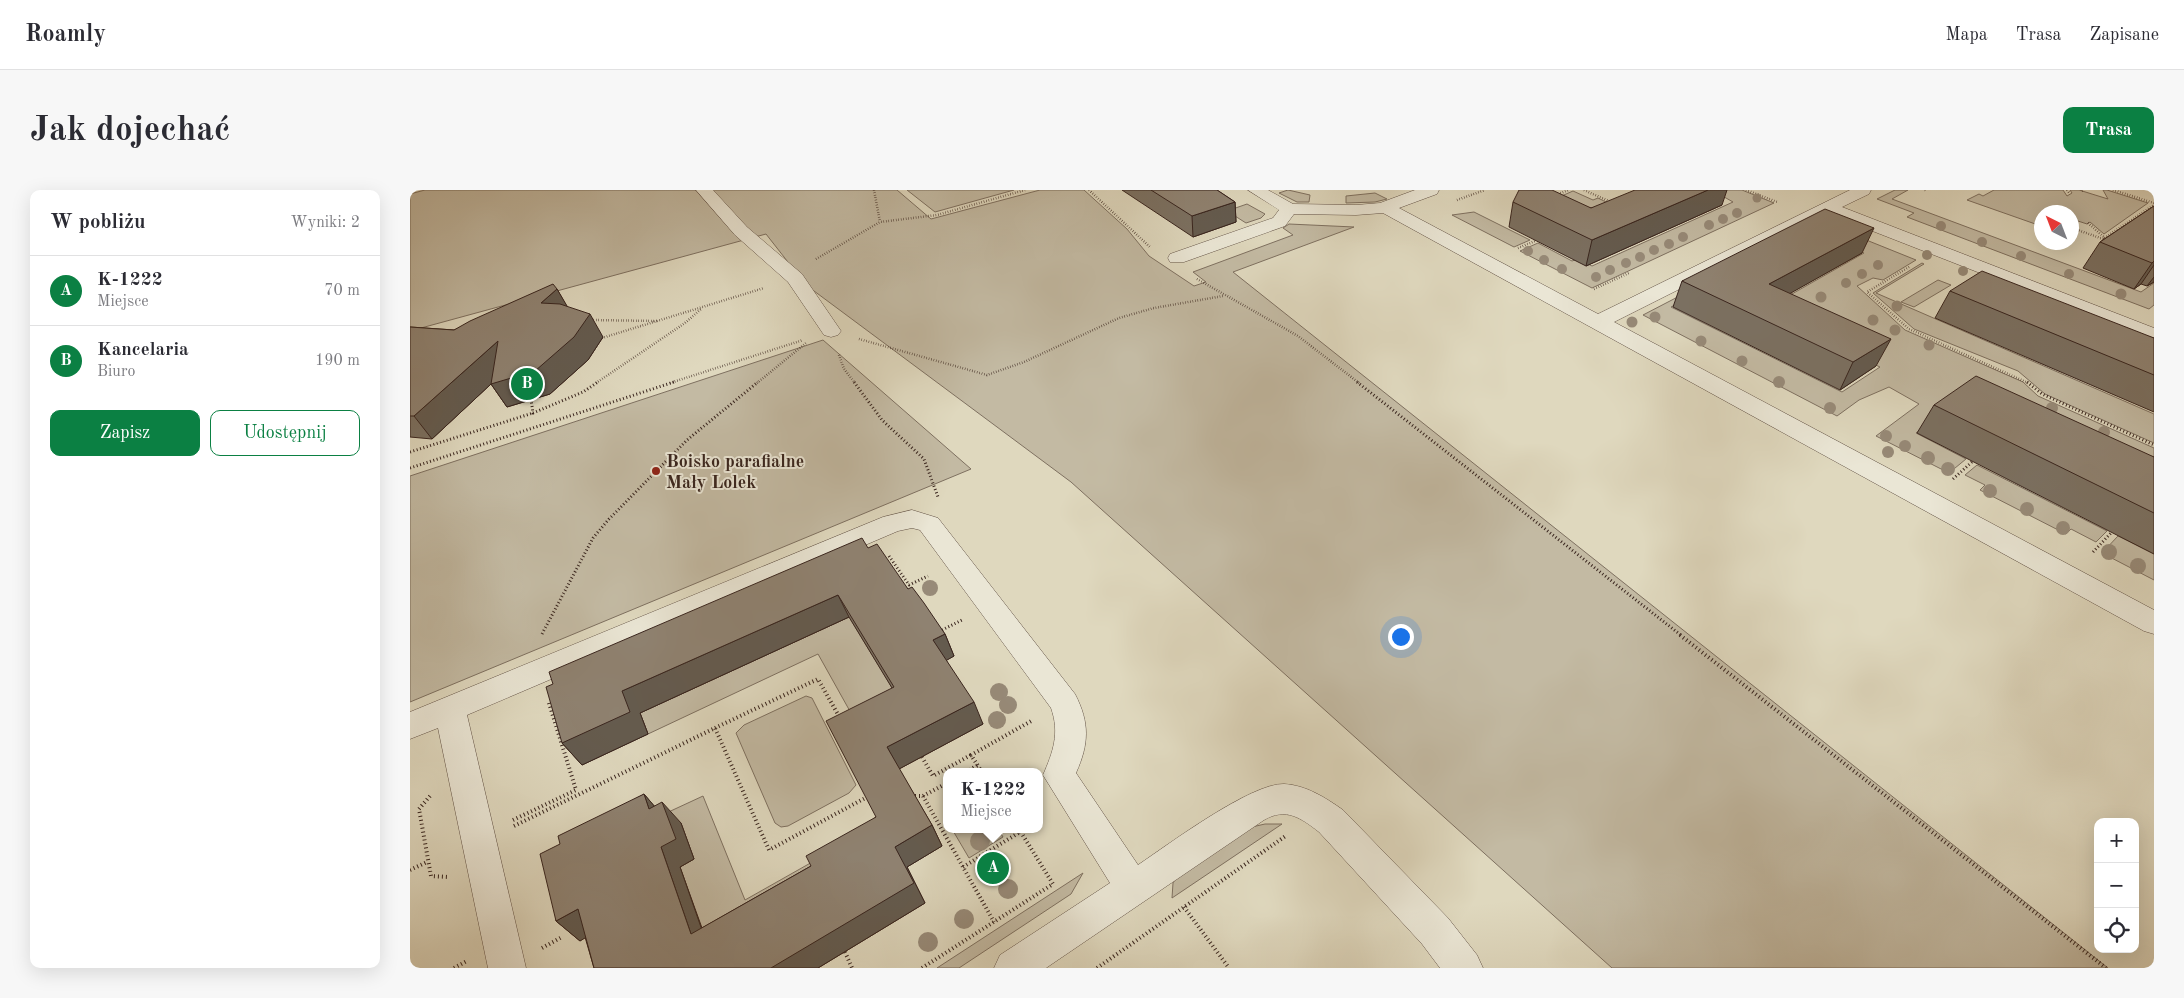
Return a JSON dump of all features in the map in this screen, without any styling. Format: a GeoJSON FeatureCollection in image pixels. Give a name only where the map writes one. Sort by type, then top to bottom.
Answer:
{"type":"FeatureCollection","features":[{"type":"Feature","properties":{"kind":"street"},"geometry":{"type":"LineString","coordinates":[[704,190],[741,231],[794,278],[823,334]]}},
{"type":"Feature","properties":{"kind":"street"},"geometry":{"type":"LineString","coordinates":[[1256,190],[1289,209],[1356,210],[1385,207],[1431,190]]}},
{"type":"Feature","properties":{"kind":"street"},"geometry":{"type":"LineString","coordinates":[[1598,322],[1832,200],[1864,190]]}},
{"type":"Feature","properties":{"kind":"street"},"geometry":{"type":"LineString","coordinates":[[1832,200],[2154,335]]}},
{"type":"Feature","properties":{"kind":"street"},"geometry":{"type":"LineString","coordinates":[[1385,207],[2154,623]]}},
{"type":"Feature","properties":{"kind":"street"},"geometry":{"type":"LineString","coordinates":[[1177,258],[1278,222],[1289,209]]}},
{"type":"Feature","properties":{"kind":"street"},"geometry":{"type":"LineString","coordinates":[[410,726],[892,523],[912,519],[929,524],[1064,704],[1072,722],[1071,738],[1068,755],[1059,775],[1134,889]]}},
{"type":"Feature","properties":{"kind":"street"},"geometry":{"type":"LineString","coordinates":[[450,709],[507,968]]}},
{"type":"Feature","properties":{"kind":"street"},"geometry":{"type":"LineString","coordinates":[[1013,968],[1252,809],[1274,798],[1294,798],[1314,807],[1331,820],[1435,932],[1464,968]]}},
{"type":"Feature","properties":{"kind":"path"},"geometry":{"type":"LineString","coordinates":[[874,190],[880,222]]}},
{"type":"Feature","properties":{"kind":"path"},"geometry":{"type":"LineString","coordinates":[[602,338],[660,322],[794,278],[818,257],[880,222],[936,215],[1025,190]]}},
{"type":"Feature","properties":{"kind":"path"},"geometry":{"type":"LineString","coordinates":[[1089,190],[1157,253]]}},
{"type":"Feature","properties":{"kind":"path"},"geometry":{"type":"LineString","coordinates":[[1550,190],[1559,194]]}},
{"type":"Feature","properties":{"kind":"path"},"geometry":{"type":"LineString","coordinates":[[1550,198],[1569,190]]}},
{"type":"Feature","properties":{"kind":"path"},"geometry":{"type":"LineString","coordinates":[[1584,190],[1618,205]]}},
{"type":"Feature","properties":{"kind":"path"},"geometry":{"type":"LineString","coordinates":[[1746,190],[1780,204],[1771,208]]}},
{"type":"Feature","properties":{"kind":"path"},"geometry":{"type":"LineString","coordinates":[[2067,190],[2070,194]]}},
{"type":"Feature","properties":{"kind":"path"},"geometry":{"type":"LineString","coordinates":[[2112,190],[2154,204]]}},
{"type":"Feature","properties":{"kind":"path"},"geometry":{"type":"LineString","coordinates":[[2104,239],[2154,204]]}},
{"type":"Feature","properties":{"kind":"path"},"geometry":{"type":"LineString","coordinates":[[2088,223],[2104,239]]}},
{"type":"Feature","properties":{"kind":"path"},"geometry":{"type":"LineString","coordinates":[[2079,230],[2112,242]]}},
{"type":"Feature","properties":{"kind":"path"},"geometry":{"type":"LineString","coordinates":[[1512,250],[1535,241]]}},
{"type":"Feature","properties":{"kind":"path"},"geometry":{"type":"LineString","coordinates":[[1913,264],[1867,292],[1908,329],[2024,380],[2042,394],[2154,445]]}},
{"type":"Feature","properties":{"kind":"path"},"geometry":{"type":"LineString","coordinates":[[1590,291],[1635,270]]}},
{"type":"Feature","properties":{"kind":"path"},"geometry":{"type":"LineString","coordinates":[[1190,275],[1224,296],[1298,336],[2106,968]]}},
{"type":"Feature","properties":{"kind":"path"},"geometry":{"type":"LineString","coordinates":[[410,468],[823,334],[987,375],[1024,362],[1119,318],[1154,308],[1224,296]]}},
{"type":"Feature","properties":{"kind":"path"},"geometry":{"type":"LineString","coordinates":[[410,452],[534,413],[583,392],[685,323],[702,308]]}},
{"type":"Feature","properties":{"kind":"path"},"geometry":{"type":"LineString","coordinates":[[591,320],[660,322]]}},
{"type":"Feature","properties":{"kind":"path"},"geometry":{"type":"LineString","coordinates":[[823,334],[844,369],[882,420],[924,459],[941,504]]}},
{"type":"Feature","properties":{"kind":"path"},"geometry":{"type":"LineString","coordinates":[[539,640],[593,538],[609,519],[687,440],[823,334]]}},
{"type":"Feature","properties":{"kind":"path"},"geometry":{"type":"LineString","coordinates":[[531,399],[534,413]]}},
{"type":"Feature","properties":{"kind":"path"},"geometry":{"type":"LineString","coordinates":[[1952,479],[1973,461]]}},
{"type":"Feature","properties":{"kind":"path"},"geometry":{"type":"LineString","coordinates":[[2093,552],[2112,532]]}},
{"type":"Feature","properties":{"kind":"path"},"geometry":{"type":"LineString","coordinates":[[884,550],[909,585],[936,573]]}},
{"type":"Feature","properties":{"kind":"path"},"geometry":{"type":"LineString","coordinates":[[942,630],[969,617]]}},
{"type":"Feature","properties":{"kind":"path"},"geometry":{"type":"LineString","coordinates":[[549,704],[576,790],[511,821],[513,826],[818,679],[841,720]]}},
{"type":"Feature","properties":{"kind":"path"},"geometry":{"type":"LineString","coordinates":[[946,768],[1064,704]]}},
{"type":"Feature","properties":{"kind":"path"},"geometry":{"type":"LineString","coordinates":[[715,728],[769,850],[864,797],[873,796]]}},
{"type":"Feature","properties":{"kind":"path"},"geometry":{"type":"LineString","coordinates":[[562,745],[568,742]]}},
{"type":"Feature","properties":{"kind":"path"},"geometry":{"type":"LineString","coordinates":[[970,754],[980,768]]}},
{"type":"Feature","properties":{"kind":"path"},"geometry":{"type":"LineString","coordinates":[[922,757],[933,776],[943,770]]}},
{"type":"Feature","properties":{"kind":"path"},"geometry":{"type":"LineString","coordinates":[[973,768],[978,765]]}},
{"type":"Feature","properties":{"kind":"path"},"geometry":{"type":"LineString","coordinates":[[904,795],[923,796],[943,785]]}},
{"type":"Feature","properties":{"kind":"path"},"geometry":{"type":"LineString","coordinates":[[436,790],[418,809],[431,876],[452,877],[453,886]]}},
{"type":"Feature","properties":{"kind":"path"},"geometry":{"type":"LineString","coordinates":[[923,796],[943,832]]}},
{"type":"Feature","properties":{"kind":"path"},"geometry":{"type":"LineString","coordinates":[[1097,968],[1294,830]]}},
{"type":"Feature","properties":{"kind":"path"},"geometry":{"type":"LineString","coordinates":[[944,833],[994,922]]}},
{"type":"Feature","properties":{"kind":"path"},"geometry":{"type":"LineString","coordinates":[[963,867],[1014,833]]}},
{"type":"Feature","properties":{"kind":"path"},"geometry":{"type":"LineString","coordinates":[[922,968],[1053,884],[1021,833]]}},
{"type":"Feature","properties":{"kind":"path"},"geometry":{"type":"LineString","coordinates":[[410,870],[428,862]]}},
{"type":"Feature","properties":{"kind":"path"},"geometry":{"type":"LineString","coordinates":[[1184,907],[1228,968]]}},
{"type":"Feature","properties":{"kind":"path"},"geometry":{"type":"LineString","coordinates":[[542,948],[562,937]]}},
{"type":"Feature","properties":{"kind":"path"},"geometry":{"type":"LineString","coordinates":[[454,968],[467,961],[465,952]]}},
{"type":"Feature","properties":{"kind":"path"},"geometry":{"type":"LineString","coordinates":[[845,952],[852,968]]}},
{"type":"Feature","properties":{"kind":"shaded area"},"geometry":{"type":"Polygon","coordinates":[[[425,190],[897,190],[931,219],[1040,190],[1084,190],[1127,229],[1149,256],[1194,286],[1206,282],[1193,272],[1293,235],[1283,228],[1289,224],[1354,227],[1233,272],[2108,968],[1612,968],[1071,482],[806,285],[766,234],[410,331],[410,194],[425,190]]]}},
{"type":"Feature","properties":{"kind":"shaded area"},"geometry":{"type":"Polygon","coordinates":[[[907,190],[1014,190],[935,212],[907,190]]]}},
{"type":"Feature","properties":{"kind":"shaded area"},"geometry":{"type":"Polygon","coordinates":[[[1288,190],[1310,195],[1309,202],[1297,202],[1279,193],[1288,190]]]}},
{"type":"Feature","properties":{"kind":"shaded area"},"geometry":{"type":"Polygon","coordinates":[[[1712,190],[1742,190],[1774,203],[1592,288],[1520,251],[1538,243],[1572,261],[1578,259],[1592,266],[1733,202],[1712,190]]]}},
{"type":"Feature","properties":{"kind":"shaded area"},"geometry":{"type":"Polygon","coordinates":[[[1895,190],[1908,190],[1892,199],[2141,292],[2154,283],[2154,305],[2149,309],[1907,217],[1914,213],[1877,199],[1895,190]]]}},
{"type":"Feature","properties":{"kind":"shaded area"},"geometry":{"type":"Polygon","coordinates":[[[1994,190],[2063,190],[2067,196],[2072,193],[2070,190],[2079,190],[2108,199],[2103,190],[2107,190],[2148,203],[2104,234],[2090,222],[2087,224],[2079,221],[2079,205],[2034,205],[2034,224],[1967,200],[1979,194],[1983,196],[1994,190]]]}},
{"type":"Feature","properties":{"kind":"shaded area"},"geometry":{"type":"Polygon","coordinates":[[[1573,191],[1593,200],[1598,198],[1608,203],[1595,208],[1534,208],[1573,191]]]}},
{"type":"Feature","properties":{"kind":"shaded area"},"geometry":{"type":"Polygon","coordinates":[[[1375,193],[1387,199],[1375,202],[1346,203],[1346,196],[1375,193]]]}},
{"type":"Feature","properties":{"kind":"shaded area"},"geometry":{"type":"Polygon","coordinates":[[[1247,204],[1265,214],[1261,218],[1246,223],[1227,211],[1247,204]]]}},
{"type":"Feature","properties":{"kind":"shaded area"},"geometry":{"type":"Polygon","coordinates":[[[1474,212],[1530,240],[1514,247],[1452,215],[1474,212]]]}},
{"type":"Feature","properties":{"kind":"shaded area"},"geometry":{"type":"Polygon","coordinates":[[[1824,223],[1916,260],[1883,280],[1873,278],[1857,286],[1905,330],[2023,382],[2038,396],[2154,448],[2154,496],[1959,403],[1916,433],[1966,459],[1949,473],[1876,436],[1919,404],[1889,387],[1859,400],[1837,416],[1643,315],[1693,289],[1700,292],[1671,307],[1842,392],[1880,367],[1762,311],[1864,253],[1814,233],[1824,223]]]}},
{"type":"Feature","properties":{"kind":"shaded area"},"geometry":{"type":"Polygon","coordinates":[[[1922,263],[1924,264],[1876,293],[2154,414],[2154,443],[2045,394],[2018,371],[1914,329],[1873,293],[1922,263]]]}},
{"type":"Feature","properties":{"kind":"shaded area"},"geometry":{"type":"Polygon","coordinates":[[[1938,280],[1951,285],[1914,307],[1901,302],[1938,280]]]}},
{"type":"Feature","properties":{"kind":"shaded area"},"geometry":{"type":"Polygon","coordinates":[[[823,340],[971,469],[410,702],[410,476],[823,340]]]}},
{"type":"Feature","properties":{"kind":"shaded area"},"geometry":{"type":"Polygon","coordinates":[[[1977,465],[2107,531],[2096,542],[2071,529],[2066,534],[1980,490],[1985,485],[1965,475],[1977,465]]]}},
{"type":"Feature","properties":{"kind":"shaded area"},"geometry":{"type":"Polygon","coordinates":[[[2118,536],[2154,554],[2154,580],[2102,553],[2118,536]]]}},
{"type":"Feature","properties":{"kind":"shaded area"},"geometry":{"type":"Polygon","coordinates":[[[849,617],[905,709],[861,731],[818,654],[648,734],[640,713],[849,617]]]}},
{"type":"Feature","properties":{"kind":"shaded area"},"geometry":{"type":"Polygon","coordinates":[[[806,696],[812,698],[856,785],[849,793],[788,826],[781,827],[775,823],[736,733],[744,725],[806,696]]]}},
{"type":"Feature","properties":{"kind":"shaded area"},"geometry":{"type":"Polygon","coordinates":[[[703,796],[745,900],[883,822],[710,953],[680,867],[694,859],[681,824],[662,815],[703,796]]]}},
{"type":"Feature","properties":{"kind":"shaded area"},"geometry":{"type":"Polygon","coordinates":[[[1265,824],[1282,824],[1172,898],[1173,883],[1179,873],[1243,829],[1265,824]]]}},
{"type":"Feature","properties":{"kind":"shaded area"},"geometry":{"type":"Polygon","coordinates":[[[954,833],[1000,833],[1003,837],[969,858],[954,833]]]}},
{"type":"Feature","properties":{"kind":"shaded area"},"geometry":{"type":"Polygon","coordinates":[[[1083,873],[1071,894],[959,968],[937,968],[1083,873]]]}},
{"type":"Feature","properties":{"kind":"building"},"geometry":{"type":"Polygon","coordinates":[[[1151,190],[1217,190],[1235,202],[1192,216],[1151,190]]]}},
{"type":"Feature","properties":{"kind":"building"},"geometry":{"type":"Polygon","coordinates":[[[1519,190],[1552,190],[1591,208],[1635,190],[1708,190],[1592,240],[1513,202],[1519,190]]]}},
{"type":"Feature","properties":{"kind":"building"},"geometry":{"type":"Polygon","coordinates":[[[2154,206],[2154,261],[2152,263],[2100,242],[2154,206]]]}},
{"type":"Feature","properties":{"kind":"building"},"geometry":{"type":"Polygon","coordinates":[[[1825,209],[1874,228],[1769,284],[1891,339],[1853,362],[1682,281],[1825,209]]]}},
{"type":"Feature","properties":{"kind":"building"},"geometry":{"type":"Polygon","coordinates":[[[1982,271],[2154,338],[2154,375],[1950,291],[1982,271]]]}},
{"type":"Feature","properties":{"kind":"building"},"geometry":{"type":"Polygon","coordinates":[[[553,284],[557,289],[541,303],[560,304],[590,314],[574,337],[535,371],[491,384],[498,341],[414,416],[410,416],[410,327],[454,330],[553,284]]]}},
{"type":"Feature","properties":{"kind":"building"},"geometry":{"type":"Polygon","coordinates":[[[1976,376],[2154,457],[2154,513],[1934,405],[1976,376]]]}},
{"type":"Feature","properties":{"kind":"building"},"geometry":{"type":"Polygon","coordinates":[[[862,538],[868,548],[877,544],[908,589],[912,587],[924,603],[945,634],[933,640],[974,702],[887,747],[932,825],[895,847],[914,883],[771,968],[594,968],[578,909],[556,921],[540,854],[560,844],[558,836],[644,794],[649,809],[662,802],[676,839],[661,847],[691,934],[811,866],[806,856],[876,817],[826,721],[894,687],[838,595],[622,691],[630,712],[562,743],[546,687],[553,684],[549,672],[862,538]]]}},
{"type":"Feature","properties":{"kind":"place","name":"Kancelaria"},"geometry":{"type":"Point","coordinates":[527,384]}},
{"type":"Feature","properties":{"kind":"place","name":"Boisko parafialne Mały Lolek"},"geometry":{"type":"Point","coordinates":[656,471]}},
{"type":"Feature","properties":{"kind":"place","name":"K-1222"},"geometry":{"type":"Point","coordinates":[993,868]}}]}
